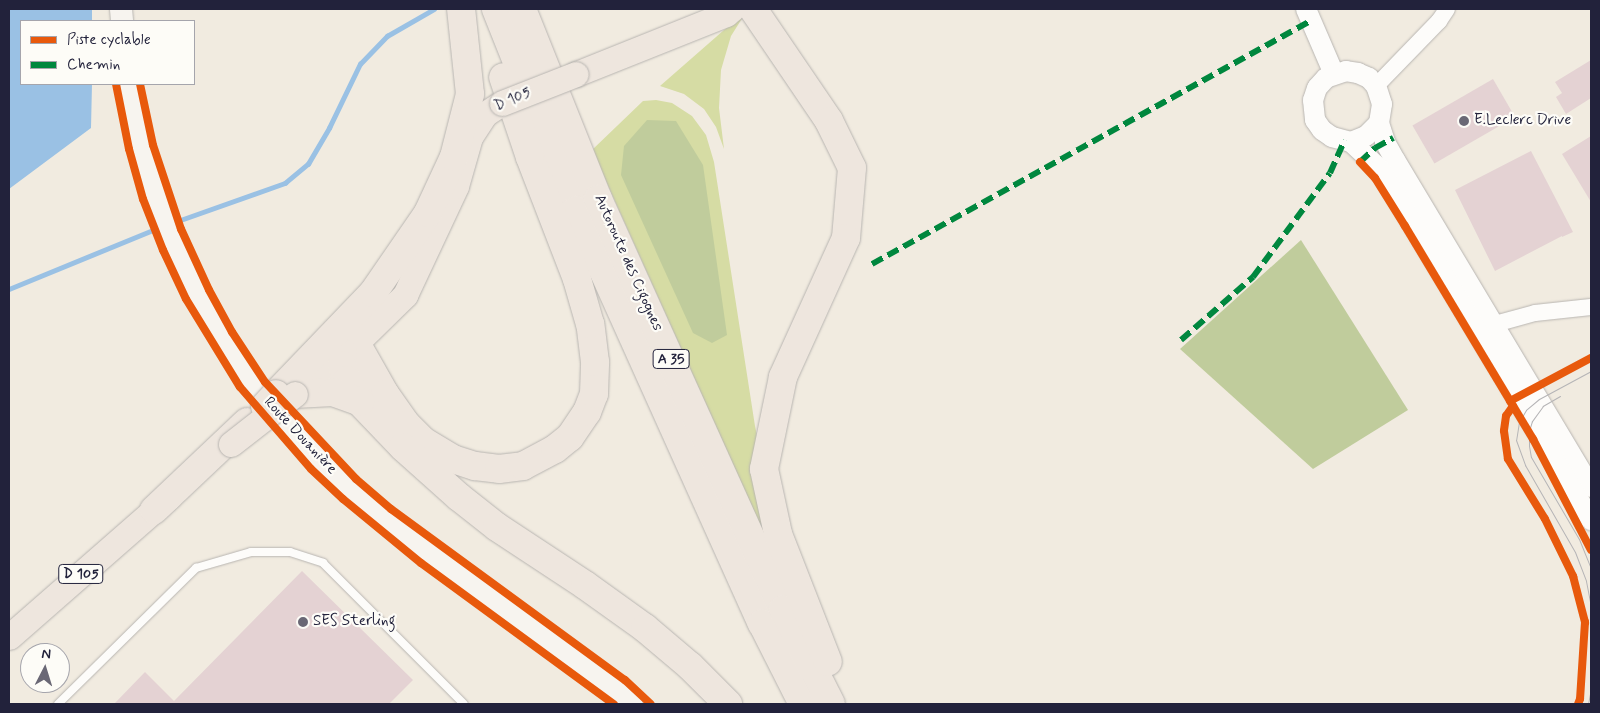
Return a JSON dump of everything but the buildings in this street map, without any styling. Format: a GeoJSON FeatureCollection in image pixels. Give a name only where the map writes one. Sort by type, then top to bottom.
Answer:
{"type":"FeatureCollection","features":[{"type":"Feature","properties":{"kind":"highway"},"geometry":{"type":"LineString","coordinates":[[154,510],[254,415],[286,394],[373,293],[428,213],[454,157],[470,94],[461,9]]}},
{"type":"Feature","properties":{"kind":"highway"},"geometry":{"type":"LineString","coordinates":[[482,9],[525,142],[577,278],[590,324],[596,362],[594,394],[587,412],[570,437],[556,449],[523,466],[499,469],[475,466],[453,459],[423,440],[407,425],[349,348],[342,365],[347,380],[360,402],[403,447],[459,497],[498,527],[586,584],[645,628],[690,666],[728,704]]}},
{"type":"Feature","properties":{"kind":"highway","name":"Autoroute des Cigognes"},"geometry":{"type":"LineString","coordinates":[[496,9],[576,210],[762,623],[803,704]]}},
{"type":"Feature","properties":{"kind":"highway","name":"Autoroute des Cigognes"},"geometry":{"type":"LineString","coordinates":[[522,9],[598,199],[783,609],[831,704]]}},
{"type":"Feature","properties":{"kind":"highway"},"geometry":{"type":"LineString","coordinates":[[753,9],[829,121],[852,168],[846,238],[783,377],[764,469],[778,534],[830,666],[848,704]]}},
{"type":"Feature","properties":{"kind":"highway"},"geometry":{"type":"LineString","coordinates":[[286,394],[332,392],[360,402]]}},
{"type":"Feature","properties":{"kind":"main road","name":"D 105"},"geometry":{"type":"LineString","coordinates":[[9,637],[286,394],[349,348],[404,295],[456,186],[470,136],[485,114],[502,103],[729,11]]}},
{"type":"Feature","properties":{"kind":"main road","name":"Route Douanière"},"geometry":{"type":"LineString","coordinates":[[128,85],[141,149],[161,214],[180,259],[226,344],[268,405],[349,488],[450,570],[596,674],[632,704]]}},
{"type":"Feature","properties":{"kind":"street"},"geometry":{"type":"LineString","coordinates":[[1306,9],[1334,74]]}},
{"type":"Feature","properties":{"kind":"street"},"geometry":{"type":"LineString","coordinates":[[1376,86],[1439,20],[1447,9]]}},
{"type":"Feature","properties":{"kind":"street"},"geometry":{"type":"LineString","coordinates":[[1591,487],[1385,142],[1379,122],[1382,104],[1376,86],[1369,78],[1358,73],[1346,71],[1334,74],[1317,88],[1313,100],[1315,120],[1322,130],[1332,137],[1351,142],[1380,169],[1591,520]]}},
{"type":"Feature","properties":{"kind":"street"},"geometry":{"type":"LineString","coordinates":[[1351,142],[1366,136],[1379,122]]}},
{"type":"Feature","properties":{"kind":"street"},"geometry":{"type":"LineString","coordinates":[[1495,324],[1536,313],[1591,307]]}},
{"type":"Feature","properties":{"kind":"lane"},"geometry":{"type":"LineString","coordinates":[[58,704],[196,568],[251,552],[290,552],[323,564],[464,704]]}},
{"type":"Feature","properties":{"kind":"green space"},"geometry":{"type":"Polygon","coordinates":[[[748,9],[731,36],[721,70],[719,108],[724,149],[716,127],[704,109],[684,94],[660,86],[748,9]]]}},
{"type":"Feature","properties":{"kind":"green space"},"geometry":{"type":"Polygon","coordinates":[[[656,100],[672,103],[692,116],[706,135],[714,162],[755,426],[775,524],[796,605],[592,150],[643,101],[656,100]]]}},
{"type":"Feature","properties":{"kind":"green space"},"geometry":{"type":"Polygon","coordinates":[[[647,120],[676,121],[703,165],[727,335],[712,343],[693,333],[621,175],[624,146],[647,120]]]}},
{"type":"Feature","properties":{"kind":"green space"},"geometry":{"type":"Polygon","coordinates":[[[1301,240],[1408,410],[1313,469],[1180,349],[1301,240]]]}},
{"type":"Feature","properties":{"kind":"water"},"geometry":{"type":"Polygon","coordinates":[[[9,9],[92,9],[92,20],[20,20],[20,85],[92,85],[91,128],[9,189],[9,9]]]}},
{"type":"Feature","properties":{"kind":"waterway"},"geometry":{"type":"LineString","coordinates":[[172,223],[285,183],[308,164],[329,128],[360,64],[387,36],[434,9]]}},
{"type":"Feature","properties":{"kind":"waterway"},"geometry":{"type":"LineString","coordinates":[[9,289],[160,227]]}},
{"type":"Feature","properties":{"kind":"tram line"},"geometry":{"type":"LineString","coordinates":[[1591,371],[1539,399],[1526,410],[1519,422],[1516,440],[1525,465],[1575,552],[1586,581],[1591,606]]}},
{"type":"Feature","properties":{"kind":"tram line"},"geometry":{"type":"LineString","coordinates":[[1560,396],[1543,406],[1532,421],[1529,431],[1529,446],[1531,457],[1579,539],[1591,569]]}},
{"type":"Feature","properties":{"kind":"tram line"},"geometry":{"type":"LineString","coordinates":[[1588,704],[1591,688]]}},
{"type":"Feature","properties":{"kind":"marked path"},"geometry":{"type":"LineString","coordinates":[[872,264],[1312,20]]}},
{"type":"Feature","properties":{"kind":"marked path"},"geometry":{"type":"LineString","coordinates":[[1360,162],[1375,148],[1393,138]]}},
{"type":"Feature","properties":{"kind":"marked path"},"geometry":{"type":"LineString","coordinates":[[1181,340],[1253,277],[1330,173],[1345,140]]}},
{"type":"Feature","properties":{"kind":"cycle path"},"geometry":{"type":"LineString","coordinates":[[116,85],[129,149],[143,199],[163,250],[186,299],[240,387],[311,469],[343,499],[421,563],[614,704]]}},
{"type":"Feature","properties":{"kind":"cycle path"},"geometry":{"type":"LineString","coordinates":[[140,85],[153,145],[181,229],[209,290],[232,332],[265,382],[356,479],[391,509],[625,680],[651,704]]}},
{"type":"Feature","properties":{"kind":"cycle path"},"geometry":{"type":"LineString","coordinates":[[1360,162],[1375,178],[1405,226],[1533,439],[1591,550]]}},
{"type":"Feature","properties":{"kind":"cycle path"},"geometry":{"type":"LineString","coordinates":[[1510,401],[1591,358]]}},
{"type":"Feature","properties":{"kind":"cycle path"},"geometry":{"type":"LineString","coordinates":[[1513,406],[1506,416],[1504,431],[1508,459],[1545,519],[1573,576],[1585,622],[1580,699],[1578,704]]}},
{"type":"Feature","properties":{"kind":"place","name":"E.Leclerc Drive"},"geometry":{"type":"Point","coordinates":[1464,121]}},
{"type":"Feature","properties":{"kind":"place","name":"SES Sterling"},"geometry":{"type":"Point","coordinates":[303,622]}}]}
